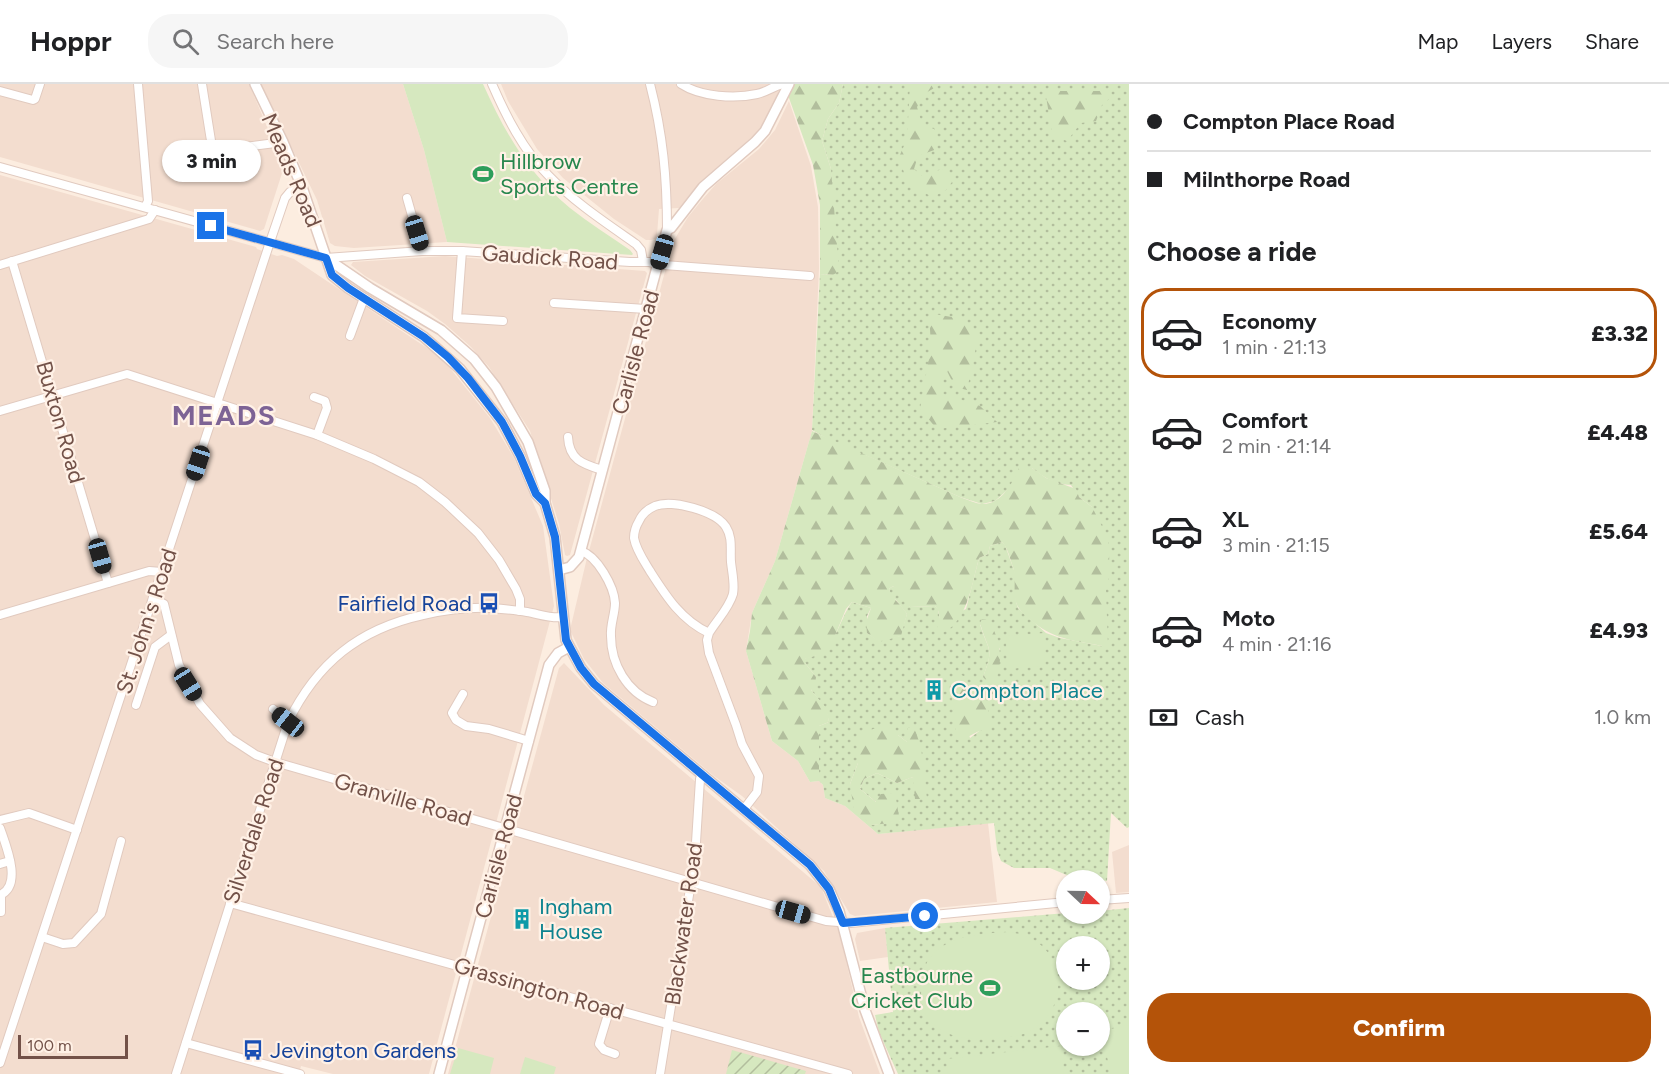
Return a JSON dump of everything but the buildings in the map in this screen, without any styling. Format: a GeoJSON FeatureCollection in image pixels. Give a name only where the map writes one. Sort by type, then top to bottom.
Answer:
{"type":"FeatureCollection","features":[{"type":"Feature","properties":{"kind":"street"},"geometry":{"type":"LineString","coordinates":[[0,91],[33,100],[40,84]]}},
{"type":"Feature","properties":{"kind":"street"},"geometry":{"type":"LineString","coordinates":[[138,84],[148,201],[145,207]]}},
{"type":"Feature","properties":{"kind":"street"},"geometry":{"type":"LineString","coordinates":[[202,84],[214,151],[283,142]]}},
{"type":"Feature","properties":{"kind":"street","name":"Meads Road"},"geometry":{"type":"LineString","coordinates":[[255,84],[302,187],[332,275],[435,346],[468,378],[502,422],[536,494],[545,503]]}},
{"type":"Feature","properties":{"kind":"street"},"geometry":{"type":"LineString","coordinates":[[492,84],[514,129],[547,175],[580,204],[636,244],[641,250],[643,261]]}},
{"type":"Feature","properties":{"kind":"street","name":"Carlisle Road"},"geometry":{"type":"LineString","coordinates":[[580,551],[667,230],[664,145],[651,84]]}},
{"type":"Feature","properties":{"kind":"street"},"geometry":{"type":"LineString","coordinates":[[681,84],[701,93],[746,96],[786,84]]}},
{"type":"Feature","properties":{"kind":"street"},"geometry":{"type":"LineString","coordinates":[[667,230],[703,187],[765,131],[772,120],[786,84]]}},
{"type":"Feature","properties":{"kind":"street"},"geometry":{"type":"LineString","coordinates":[[0,167],[326,258]]}},
{"type":"Feature","properties":{"kind":"street","name":"St. John's Road"},"geometry":{"type":"LineString","coordinates":[[0,1063],[285,198],[290,192],[302,187]]}},
{"type":"Feature","properties":{"kind":"street"},"geometry":{"type":"LineString","coordinates":[[407,198],[423,250]]}},
{"type":"Feature","properties":{"kind":"street"},"geometry":{"type":"LineString","coordinates":[[0,265],[149,219],[155,210]]}},
{"type":"Feature","properties":{"kind":"street","name":"Gaudick Road"},"geometry":{"type":"LineString","coordinates":[[326,258],[423,250],[462,251],[643,261],[810,276]]}},
{"type":"Feature","properties":{"kind":"street"},"geometry":{"type":"LineString","coordinates":[[462,251],[457,318],[503,321]]}},
{"type":"Feature","properties":{"kind":"street","name":"Meads Road"},"geometry":{"type":"LineString","coordinates":[[326,258],[370,288],[441,330],[488,374],[528,442],[544,491],[545,503],[555,537],[563,617],[569,647],[581,668],[594,684],[810,865],[829,889],[843,923],[865,1010],[889,1074]]}},
{"type":"Feature","properties":{"kind":"street","name":"Buxton Road"},"geometry":{"type":"LineString","coordinates":[[12,261],[108,583]]}},
{"type":"Feature","properties":{"kind":"street"},"geometry":{"type":"LineString","coordinates":[[350,336],[364,298]]}},
{"type":"Feature","properties":{"kind":"street"},"geometry":{"type":"LineString","coordinates":[[554,303],[646,309]]}},
{"type":"Feature","properties":{"kind":"street"},"geometry":{"type":"LineString","coordinates":[[0,411],[127,374],[316,435],[374,459],[419,482],[453,508],[478,532],[499,560],[516,589],[520,599],[520,611]]}},
{"type":"Feature","properties":{"kind":"street"},"geometry":{"type":"LineString","coordinates":[[314,397],[325,401],[327,408],[316,435]]}},
{"type":"Feature","properties":{"kind":"street"},"geometry":{"type":"LineString","coordinates":[[568,437],[574,458],[602,470]]}},
{"type":"Feature","properties":{"kind":"street"},"geometry":{"type":"LineString","coordinates":[[709,633],[694,626],[675,606],[658,584],[639,551],[634,539],[635,529],[644,513],[654,506],[678,505],[702,511],[721,520],[728,530],[731,542],[734,591],[707,640],[709,653],[742,744],[759,776],[757,792],[744,809]]}},
{"type":"Feature","properties":{"kind":"street"},"geometry":{"type":"LineString","coordinates":[[559,570],[574,564],[580,551],[597,561],[613,593],[615,603],[610,634],[611,647],[622,676],[635,693],[653,702]]}},
{"type":"Feature","properties":{"kind":"street"},"geometry":{"type":"LineString","coordinates":[[0,615],[149,571],[162,572]]}},
{"type":"Feature","properties":{"kind":"street","name":"Granville Road"},"geometry":{"type":"LineString","coordinates":[[153,598],[164,604],[179,665],[200,704],[217,725],[244,748],[275,762],[826,921],[843,923],[1056,903]]}},
{"type":"Feature","properties":{"kind":"street","name":"Silverdale Road"},"geometry":{"type":"LineString","coordinates":[[176,1074],[288,722],[306,688],[340,652],[369,633],[403,620],[438,612],[489,608],[563,617]]}},
{"type":"Feature","properties":{"kind":"street"},"geometry":{"type":"LineString","coordinates":[[136,705],[155,647],[171,635]]}},
{"type":"Feature","properties":{"kind":"street","name":"Carlisle Road"},"geometry":{"type":"LineString","coordinates":[[439,1074],[549,665],[558,653],[569,647]]}},
{"type":"Feature","properties":{"kind":"street"},"geometry":{"type":"LineString","coordinates":[[463,694],[452,713],[460,724],[500,731],[529,741]]}},
{"type":"Feature","properties":{"kind":"street"},"geometry":{"type":"LineString","coordinates":[[273,709],[288,722]]}},
{"type":"Feature","properties":{"kind":"street","name":"Blackwater Road"},"geometry":{"type":"LineString","coordinates":[[660,1074],[691,882],[702,774]]}},
{"type":"Feature","properties":{"kind":"street"},"geometry":{"type":"LineString","coordinates":[[0,820],[30,813],[77,830]]}},
{"type":"Feature","properties":{"kind":"street"},"geometry":{"type":"LineString","coordinates":[[0,828],[12,876],[7,890],[1,895],[0,912],[11,914]]}},
{"type":"Feature","properties":{"kind":"street"},"geometry":{"type":"LineString","coordinates":[[42,937],[63,944],[74,943],[101,914],[121,841]]}},
{"type":"Feature","properties":{"kind":"street"},"geometry":{"type":"LineString","coordinates":[[0,864],[10,861]]}},
{"type":"Feature","properties":{"kind":"street"},"geometry":{"type":"LineString","coordinates":[[1110,899],[1129,898]]}},
{"type":"Feature","properties":{"kind":"street","name":"Grassington Road"},"geometry":{"type":"LineString","coordinates":[[230,903],[848,1074]]}},
{"type":"Feature","properties":{"kind":"street"},"geometry":{"type":"LineString","coordinates":[[610,1008],[599,1044],[604,1050],[615,1054]]}},
{"type":"Feature","properties":{"kind":"street"},"geometry":{"type":"LineString","coordinates":[[186,1043],[300,1074]]}},
{"type":"Feature","properties":{"kind":"shaded area"},"geometry":{"type":"Polygon","coordinates":[[[0,84],[249,84],[284,167],[264,229],[260,231],[0,157],[0,84]]]}},
{"type":"Feature","properties":{"kind":"shaded area"},"geometry":{"type":"Polygon","coordinates":[[[261,84],[403,84],[424,150],[447,242],[354,248],[335,246],[330,243],[317,200],[261,84]]]}},
{"type":"Feature","properties":{"kind":"shaded area"},"geometry":{"type":"Polygon","coordinates":[[[501,84],[780,84],[777,97],[765,122],[753,136],[701,181],[679,208],[659,209],[657,235],[655,239],[646,240],[614,219],[563,178],[537,149],[508,101],[501,84]]]}},
{"type":"Feature","properties":{"kind":"shaded area"},"geometry":{"type":"Polygon","coordinates":[[[789,101],[811,166],[818,207],[819,268],[812,431],[775,561],[752,613],[746,651],[772,741],[798,761],[810,782],[819,781],[823,785],[825,798],[845,806],[878,834],[988,823],[997,902],[855,916],[850,914],[824,871],[742,796],[714,776],[603,683],[584,659],[570,630],[586,562],[673,242],[688,217],[716,184],[759,149],[775,130],[789,101]]]}},
{"type":"Feature","properties":{"kind":"shaded area"},"geometry":{"type":"Polygon","coordinates":[[[0,175],[294,259],[433,352],[449,367],[490,418],[514,458],[543,526],[554,606],[429,1074],[333,1074],[301,1066],[299,1074],[0,1074],[0,175]]]}},
{"type":"Feature","properties":{"kind":"shaded area"},"geometry":{"type":"Polygon","coordinates":[[[445,256],[645,271],[647,273],[570,555],[565,555],[559,524],[530,431],[489,367],[445,324],[427,311],[365,276],[351,265],[353,262],[445,256]]]}},
{"type":"Feature","properties":{"kind":"shaded area"},"geometry":{"type":"Polygon","coordinates":[[[564,663],[604,705],[821,887],[840,935],[859,1017],[880,1074],[448,1074],[559,668],[564,663]]]}},
{"type":"Feature","properties":{"kind":"shaded area"},"geometry":{"type":"Polygon","coordinates":[[[1129,845],[1129,892],[1116,893],[1112,852],[1129,845]]]}},
{"type":"Feature","properties":{"kind":"shaded area"},"geometry":{"type":"Polygon","coordinates":[[[885,928],[888,957],[860,961],[855,939],[857,933],[885,928]]]}},
{"type":"Feature","properties":{"kind":"green space","name":"Hillbrow Sports Centre"},"geometry":{"type":"Polygon","coordinates":[[[403,84],[483,84],[509,135],[542,181],[570,208],[633,254],[447,242],[424,150],[403,84]]]}},
{"type":"Feature","properties":{"kind":"green space"},"geometry":{"type":"Polygon","coordinates":[[[784,84],[843,84],[839,103],[828,119],[822,141],[831,169],[839,271],[833,275],[820,274],[820,205],[813,165],[784,84]]]}},
{"type":"Feature","properties":{"kind":"green space"},"geometry":{"type":"Polygon","coordinates":[[[843,84],[1129,84],[1129,827],[1127,828],[1111,813],[1108,870],[1014,868],[1001,861],[997,850],[994,823],[878,834],[845,806],[825,798],[823,785],[819,781],[819,726],[829,722],[826,709],[811,690],[816,677],[805,663],[805,659],[818,654],[830,643],[852,602],[871,608],[867,616],[867,633],[879,641],[900,636],[907,614],[891,597],[889,589],[893,586],[898,589],[910,607],[935,606],[938,609],[940,621],[966,609],[979,558],[988,554],[990,546],[1002,542],[1015,573],[1018,608],[1046,633],[1102,646],[1092,507],[1079,497],[1071,485],[1050,480],[1032,468],[995,501],[982,504],[960,497],[865,455],[856,455],[812,430],[820,274],[833,275],[831,169],[822,141],[828,119],[839,103],[843,84]],[[980,624],[989,649],[989,660],[983,677],[1000,649],[980,624]],[[966,687],[958,695],[970,738],[982,729],[980,697],[973,696],[966,687]],[[898,735],[858,763],[850,784],[872,825],[900,821],[860,789],[864,779],[877,773],[897,783],[913,777],[926,799],[907,742],[898,735]]]}},
{"type":"Feature","properties":{"kind":"green space"},"geometry":{"type":"Polygon","coordinates":[[[910,84],[941,84],[924,94],[917,107],[922,124],[934,129],[937,149],[918,156],[914,169],[922,176],[942,169],[952,182],[946,190],[933,197],[908,185],[899,157],[907,139],[910,84]]]}},
{"type":"Feature","properties":{"kind":"green space"},"geometry":{"type":"Polygon","coordinates":[[[1052,91],[1104,91],[1110,98],[1102,105],[1096,121],[1081,123],[1067,141],[1053,136],[1046,97],[1052,91]]]}},
{"type":"Feature","properties":{"kind":"green space"},"geometry":{"type":"Polygon","coordinates":[[[929,313],[957,318],[979,333],[967,390],[955,387],[947,371],[941,381],[943,394],[980,406],[997,422],[937,429],[920,409],[931,346],[929,313]]]}},
{"type":"Feature","properties":{"kind":"green space"},"geometry":{"type":"Polygon","coordinates":[[[812,431],[977,503],[990,503],[1001,496],[1010,486],[1019,468],[1032,468],[1046,478],[1076,489],[1079,497],[1092,507],[1108,538],[1110,572],[1106,590],[1108,647],[1059,637],[1042,628],[1024,614],[1016,601],[1014,572],[1002,542],[990,546],[988,554],[979,558],[971,591],[962,613],[956,622],[939,634],[936,631],[939,615],[935,606],[910,607],[893,586],[889,589],[890,593],[907,614],[901,636],[879,642],[867,633],[866,622],[871,608],[852,602],[846,609],[830,648],[805,659],[805,663],[816,677],[815,686],[811,690],[827,709],[829,722],[819,726],[819,781],[810,782],[798,761],[772,741],[746,651],[752,613],[775,561],[812,431]]]}},
{"type":"Feature","properties":{"kind":"green space"},"geometry":{"type":"Polygon","coordinates":[[[982,619],[988,620],[999,644],[999,669],[993,687],[983,677],[989,660],[989,649],[980,623],[982,619]]]}},
{"type":"Feature","properties":{"kind":"green space"},"geometry":{"type":"Polygon","coordinates":[[[1044,633],[1045,666],[1007,669],[1006,636],[1044,633]]]}},
{"type":"Feature","properties":{"kind":"green space"},"geometry":{"type":"Polygon","coordinates":[[[959,674],[966,677],[966,687],[973,696],[980,697],[987,702],[991,729],[982,730],[957,740],[952,698],[958,695],[954,683],[959,674]]]}},
{"type":"Feature","properties":{"kind":"green space"},"geometry":{"type":"Polygon","coordinates":[[[890,725],[907,742],[908,728],[914,727],[921,747],[927,799],[915,799],[913,777],[897,783],[877,773],[864,779],[860,789],[876,802],[881,794],[895,793],[900,822],[872,825],[854,811],[850,784],[858,763],[858,736],[890,725]]]}},
{"type":"Feature","properties":{"kind":"green space"},"geometry":{"type":"Polygon","coordinates":[[[1129,908],[1129,1074],[898,1074],[879,1032],[875,1015],[893,1012],[885,928],[1056,914],[1056,924],[1110,924],[1110,910],[1129,908]]]}},
{"type":"Feature","properties":{"kind":"green space","name":"Eastbourne Cricket Club"},"geometry":{"type":"Polygon","coordinates":[[[1008,932],[1023,935],[1036,941],[1051,957],[1056,971],[1057,990],[1055,1002],[1046,1019],[1030,1031],[1011,1037],[972,1039],[947,1033],[936,1027],[928,1018],[923,1006],[921,991],[923,974],[929,960],[949,943],[977,935],[1008,932]]]}},
{"type":"Feature","properties":{"kind":"green space"},"geometry":{"type":"Polygon","coordinates":[[[1129,1025],[1129,1074],[1111,1074],[1107,1056],[1110,1056],[1110,1029],[1129,1025]]]}},
{"type":"Feature","properties":{"kind":"green space"},"geometry":{"type":"Polygon","coordinates":[[[1056,1047],[1056,1056],[1062,1056],[1064,1074],[948,1074],[946,1059],[1056,1047]]]}},
{"type":"Feature","properties":{"kind":"green space"},"geometry":{"type":"Polygon","coordinates":[[[458,1048],[494,1058],[490,1074],[450,1074],[458,1048]]]}},
{"type":"Feature","properties":{"kind":"green space"},"geometry":{"type":"Polygon","coordinates":[[[732,1050],[806,1071],[805,1074],[726,1074],[732,1050]]]}},
{"type":"Feature","properties":{"kind":"green space"},"geometry":{"type":"Polygon","coordinates":[[[525,1057],[556,1067],[554,1074],[520,1074],[525,1057]]]}},
{"type":"Feature","properties":{"kind":"place","name":"Hillbrow Sports Centre"},"geometry":{"type":"Point","coordinates":[483,174]}},
{"type":"Feature","properties":{"kind":"place","name":"Fairfield Road"},"geometry":{"type":"Point","coordinates":[489,603]}},
{"type":"Feature","properties":{"kind":"place","name":"Compton Place"},"geometry":{"type":"Point","coordinates":[934,690]}},
{"type":"Feature","properties":{"kind":"place","name":"Ingham House"},"geometry":{"type":"Point","coordinates":[522,919]}},
{"type":"Feature","properties":{"kind":"place","name":"Eastbourne Cricket Club"},"geometry":{"type":"Point","coordinates":[990,988]}},
{"type":"Feature","properties":{"kind":"place","name":"Jevington Gardens"},"geometry":{"type":"Point","coordinates":[253,1050]}},
{"type":"Feature","properties":{"kind":"district","name":"MEADS"},"geometry":{"type":"Point","coordinates":[224,415]}},
{"type":"Feature","properties":{"kind":"route"},"geometry":{"type":"LineString","coordinates":[[211,226],[326,258],[332,275],[348,288],[424,337],[448,357],[468,378],[502,422],[536,494],[545,503],[555,537],[566,640],[581,668],[594,684],[810,865],[829,889],[843,923],[925,916]]}}]}
